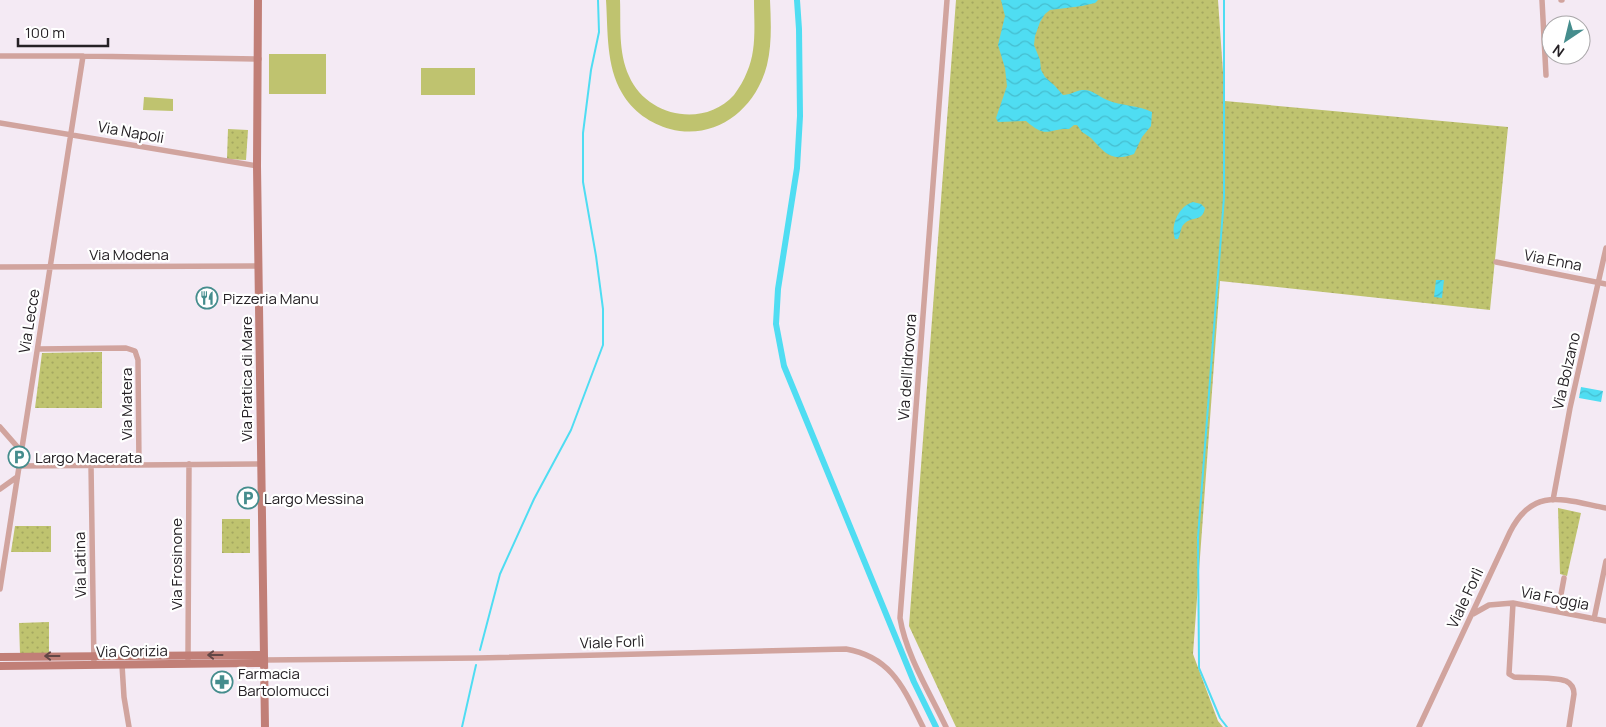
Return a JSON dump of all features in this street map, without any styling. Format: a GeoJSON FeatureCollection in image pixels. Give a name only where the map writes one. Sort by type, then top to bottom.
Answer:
{"type":"FeatureCollection","features":[{"type":"Feature","properties":{"kind":"street","name":"Via Pratica di Mare"},"geometry":{"type":"LineString","coordinates":[[258,0],[257,166],[265,727]]}},
{"type":"Feature","properties":{"kind":"street","name":"Via dell'Idrovora"},"geometry":{"type":"LineString","coordinates":[[946,0],[900,618],[909,650],[946,727]]}},
{"type":"Feature","properties":{"kind":"street"},"geometry":{"type":"LineString","coordinates":[[1542,0],[1546,75]]}},
{"type":"Feature","properties":{"kind":"street"},"geometry":{"type":"LineString","coordinates":[[0,56],[259,59]]}},
{"type":"Feature","properties":{"kind":"street","name":"Via Lecce"},"geometry":{"type":"LineString","coordinates":[[0,589],[83,56]]}},
{"type":"Feature","properties":{"kind":"street","name":"Via Napoli"},"geometry":{"type":"LineString","coordinates":[[0,123],[257,166]]}},
{"type":"Feature","properties":{"kind":"street","name":"Via Bolzano"},"geometry":{"type":"LineString","coordinates":[[1552,500],[1570,408],[1606,248]]}},
{"type":"Feature","properties":{"kind":"street","name":"Via Enna"},"geometry":{"type":"LineString","coordinates":[[1496,262],[1606,284]]}},
{"type":"Feature","properties":{"kind":"street","name":"Via Modena"},"geometry":{"type":"LineString","coordinates":[[0,267],[259,266]]}},
{"type":"Feature","properties":{"kind":"street","name":"Via Matera"},"geometry":{"type":"LineString","coordinates":[[38,349],[126,348],[135,351],[138,360],[139,465]]}},
{"type":"Feature","properties":{"kind":"street"},"geometry":{"type":"LineString","coordinates":[[0,427],[21,451]]}},
{"type":"Feature","properties":{"kind":"street","name":"Via Frosinone"},"geometry":{"type":"LineString","coordinates":[[188,660],[189,464]]}},
{"type":"Feature","properties":{"kind":"street"},"geometry":{"type":"LineString","coordinates":[[19,466],[260,464]]}},
{"type":"Feature","properties":{"kind":"street","name":"Via Latina"},"geometry":{"type":"LineString","coordinates":[[91,465],[94,665]]}},
{"type":"Feature","properties":{"kind":"street"},"geometry":{"type":"LineString","coordinates":[[0,489],[17,477]]}},
{"type":"Feature","properties":{"kind":"street"},"geometry":{"type":"LineString","coordinates":[[1552,500],[1565,500],[1606,508]]}},
{"type":"Feature","properties":{"kind":"street","name":"Viale Forlì"},"geometry":{"type":"LineString","coordinates":[[1419,727],[1510,532],[1520,515],[1532,505],[1552,500]]}},
{"type":"Feature","properties":{"kind":"street"},"geometry":{"type":"LineString","coordinates":[[1594,619],[1606,561]]}},
{"type":"Feature","properties":{"kind":"street"},"geometry":{"type":"LineString","coordinates":[[1558,611],[1564,578]]}},
{"type":"Feature","properties":{"kind":"street"},"geometry":{"type":"LineString","coordinates":[[1513,603],[1509,674],[1514,677],[1562,680],[1570,684],[1574,688],[1574,694],[1569,727]]}},
{"type":"Feature","properties":{"kind":"street","name":"Via Foggia"},"geometry":{"type":"LineString","coordinates":[[1471,616],[1489,605],[1513,603],[1606,621]]}},
{"type":"Feature","properties":{"kind":"street","name":"Viale Forlì"},"geometry":{"type":"LineString","coordinates":[[264,659],[478,658],[846,649],[871,657],[893,674],[902,686],[923,727]]}},
{"type":"Feature","properties":{"kind":"street","name":"Via Gorizia"},"geometry":{"type":"LineString","coordinates":[[0,657],[93,656],[188,660],[264,659]]}},
{"type":"Feature","properties":{"kind":"street","name":"Via Gorizia"},"geometry":{"type":"LineString","coordinates":[[0,666],[122,665],[188,660]]}},
{"type":"Feature","properties":{"kind":"street"},"geometry":{"type":"LineString","coordinates":[[122,665],[124,701],[129,727]]}},
{"type":"Feature","properties":{"kind":"green space"},"geometry":{"type":"Polygon","coordinates":[[[606,0],[620,0],[623,58],[625,67],[637,90],[648,101],[662,109],[676,113],[692,114],[707,112],[721,106],[734,95],[746,75],[752,55],[754,0],[770,0],[771,33],[769,57],[762,81],[754,95],[744,108],[732,118],[718,126],[703,130],[687,132],[670,129],[649,120],[631,106],[617,83],[610,60],[606,0]]]}},
{"type":"Feature","properties":{"kind":"green space"},"geometry":{"type":"Polygon","coordinates":[[[956,0],[1218,0],[1225,101],[1508,127],[1490,310],[1220,281],[1193,654],[1218,721],[1223,727],[956,727],[909,626],[956,0]]]}},
{"type":"Feature","properties":{"kind":"green space"},"geometry":{"type":"Polygon","coordinates":[[[269,54],[326,54],[326,94],[269,94],[269,54]]]}},
{"type":"Feature","properties":{"kind":"green space"},"geometry":{"type":"Polygon","coordinates":[[[421,68],[475,68],[475,95],[421,95],[421,68]]]}},
{"type":"Feature","properties":{"kind":"green space"},"geometry":{"type":"Polygon","coordinates":[[[144,97],[173,99],[173,111],[143,110],[144,97]]]}},
{"type":"Feature","properties":{"kind":"green space"},"geometry":{"type":"Polygon","coordinates":[[[228,129],[248,130],[246,160],[227,159],[228,129]]]}},
{"type":"Feature","properties":{"kind":"green space"},"geometry":{"type":"Polygon","coordinates":[[[102,352],[102,408],[35,408],[42,353],[102,352]]]}},
{"type":"Feature","properties":{"kind":"green space"},"geometry":{"type":"Polygon","coordinates":[[[1558,508],[1581,513],[1567,576],[1560,574],[1558,508]]]}},
{"type":"Feature","properties":{"kind":"green space"},"geometry":{"type":"Polygon","coordinates":[[[222,519],[250,519],[250,553],[222,553],[222,519]]]}},
{"type":"Feature","properties":{"kind":"green space"},"geometry":{"type":"Polygon","coordinates":[[[15,526],[51,526],[51,552],[11,552],[15,526]]]}},
{"type":"Feature","properties":{"kind":"green space"},"geometry":{"type":"Polygon","coordinates":[[[49,622],[49,654],[20,654],[19,623],[49,622]]]}},
{"type":"Feature","properties":{"kind":"water"},"geometry":{"type":"Polygon","coordinates":[[[1001,0],[1098,0],[1095,3],[1082,6],[1050,10],[1040,22],[1034,45],[1040,60],[1041,70],[1045,77],[1063,95],[1082,90],[1089,91],[1112,102],[1152,112],[1151,126],[1142,137],[1134,154],[1120,157],[1110,155],[1082,132],[1077,125],[1069,129],[1043,132],[1026,121],[998,122],[996,118],[1007,86],[1005,68],[998,45],[1005,16],[1001,0]]]}},
{"type":"Feature","properties":{"kind":"water"},"geometry":{"type":"Polygon","coordinates":[[[1193,202],[1201,204],[1205,208],[1204,213],[1202,216],[1187,221],[1182,227],[1178,239],[1175,239],[1174,228],[1177,217],[1188,204],[1193,202]]]}},
{"type":"Feature","properties":{"kind":"water"},"geometry":{"type":"Polygon","coordinates":[[[1436,280],[1444,280],[1442,298],[1434,297],[1436,280]]]}},
{"type":"Feature","properties":{"kind":"water"},"geometry":{"type":"Polygon","coordinates":[[[1581,387],[1603,391],[1601,402],[1579,398],[1581,387]]]}},
{"type":"Feature","properties":{"kind":"waterway"},"geometry":{"type":"LineString","coordinates":[[480,650],[500,574],[534,499],[571,430],[603,345],[603,309],[583,182],[583,133],[591,70],[599,32],[598,0]]}},
{"type":"Feature","properties":{"kind":"waterway"},"geometry":{"type":"LineString","coordinates":[[797,0],[800,116],[797,168],[778,289],[776,324],[784,366],[914,682],[936,727]]}},
{"type":"Feature","properties":{"kind":"waterway"},"geometry":{"type":"LineString","coordinates":[[1224,0],[1224,197],[1198,537],[1199,668],[1220,718],[1227,727]]}},
{"type":"Feature","properties":{"kind":"waterway"},"geometry":{"type":"LineString","coordinates":[[462,727],[476,665]]}},
{"type":"Feature","properties":{"kind":"place","name":"Pizzeria Manu"},"geometry":{"type":"Point","coordinates":[207,298]}},
{"type":"Feature","properties":{"kind":"place","name":"Largo Macerata"},"geometry":{"type":"Point","coordinates":[19,457]}},
{"type":"Feature","properties":{"kind":"place","name":"Largo Messina"},"geometry":{"type":"Point","coordinates":[248,498]}},
{"type":"Feature","properties":{"kind":"place","name":"Farmacia Bartolomucci"},"geometry":{"type":"Point","coordinates":[222,682]}}]}
